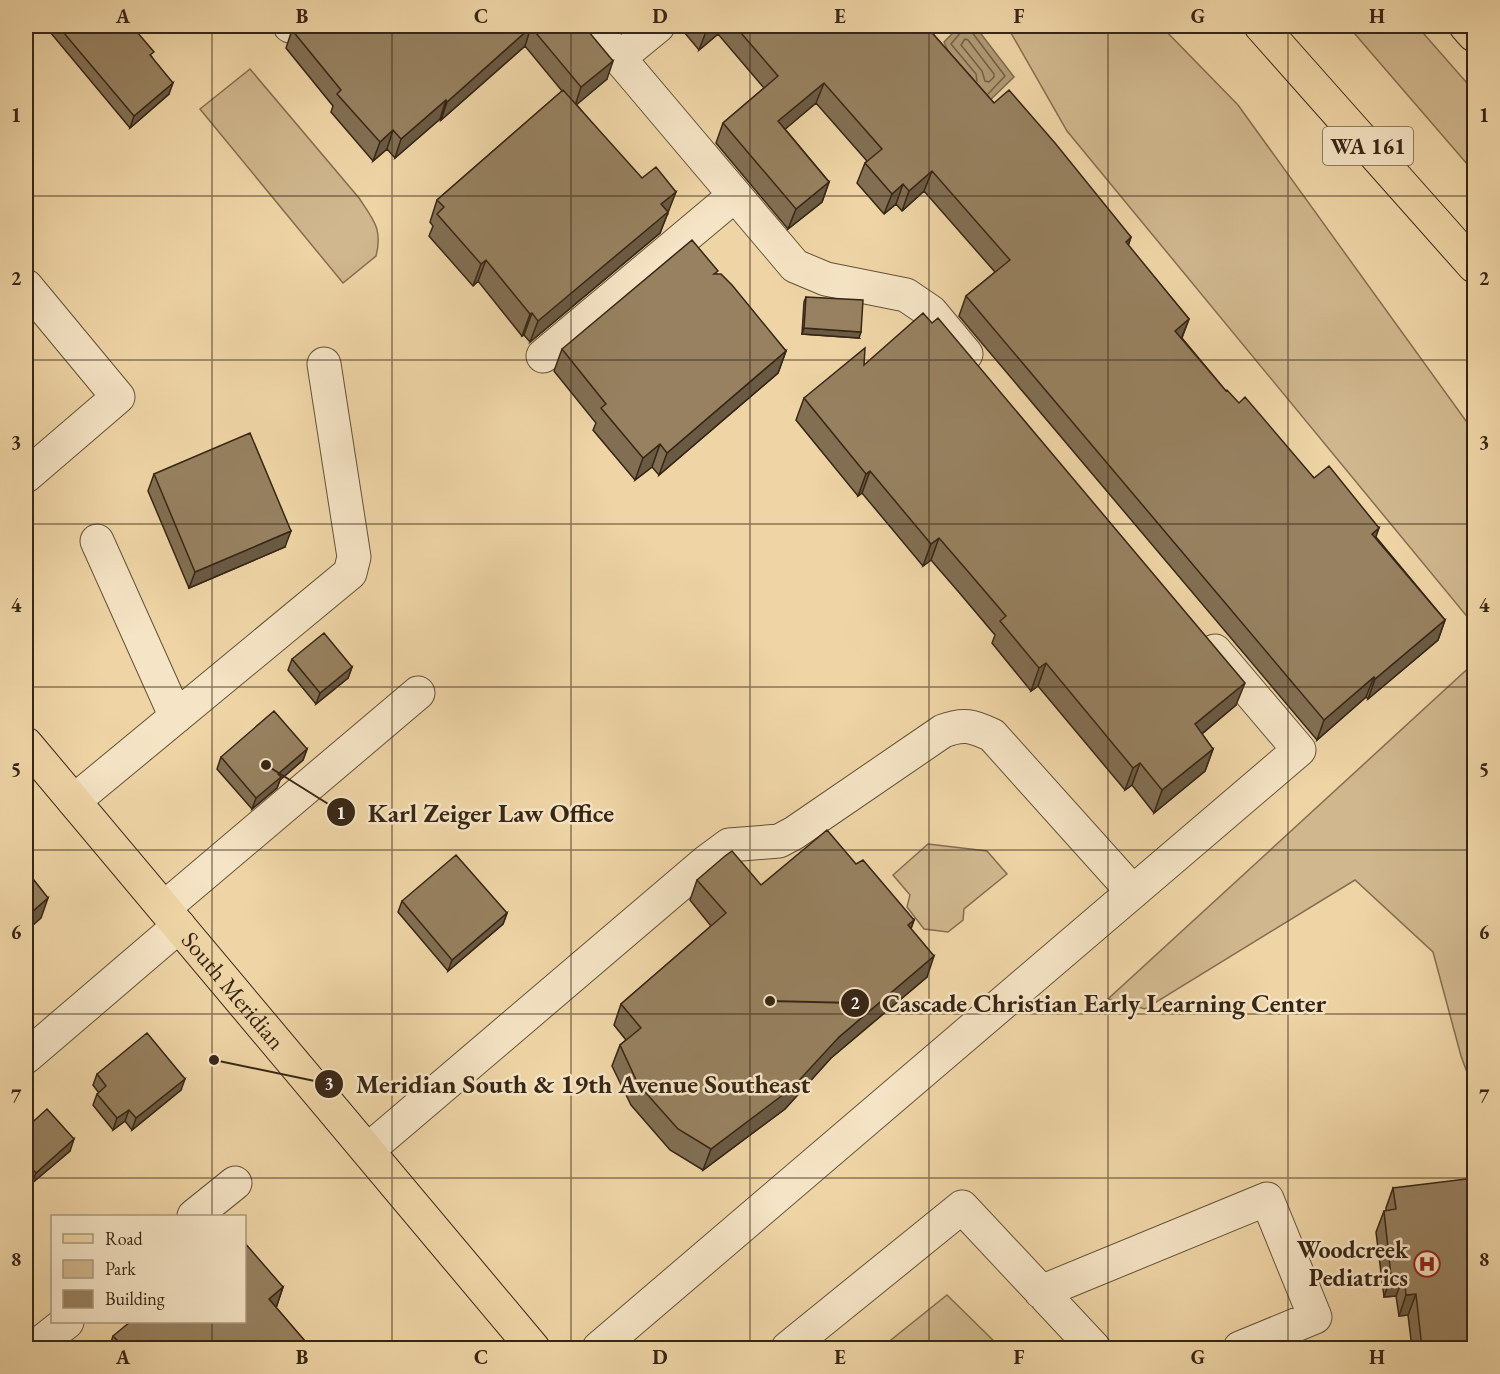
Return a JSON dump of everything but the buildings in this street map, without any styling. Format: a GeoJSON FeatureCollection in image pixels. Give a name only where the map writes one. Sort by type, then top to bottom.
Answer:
{"type":"FeatureCollection","features":[{"type":"Feature","properties":{"kind":"main road","name":"WA 161"},"geometry":{"type":"LineString","coordinates":[[1261,26],[1474,266]]}},
{"type":"Feature","properties":{"kind":"main road"},"geometry":{"type":"LineString","coordinates":[[1466,26],[1474,35]]}},
{"type":"Feature","properties":{"kind":"main road","name":"South Meridian"},"geometry":{"type":"LineString","coordinates":[[26,744],[533,1348]]}},
{"type":"Feature","properties":{"kind":"street"},"geometry":{"type":"LineString","coordinates":[[592,26],[795,266],[826,279],[906,295],[931,312],[985,376]]}},
{"type":"Feature","properties":{"kind":"street"},"geometry":{"type":"LineString","coordinates":[[619,58],[658,26]]}},
{"type":"Feature","properties":{"kind":"street"},"geometry":{"type":"LineString","coordinates":[[543,356],[735,195]]}},
{"type":"Feature","properties":{"kind":"street"},"geometry":{"type":"LineString","coordinates":[[26,286],[118,397],[26,476]]}},
{"type":"Feature","properties":{"kind":"street"},"geometry":{"type":"LineString","coordinates":[[74,801],[350,573],[354,556],[324,364]]}},
{"type":"Feature","properties":{"kind":"street"},"geometry":{"type":"LineString","coordinates":[[97,541],[176,717]]}},
{"type":"Feature","properties":{"kind":"street"},"geometry":{"type":"LineString","coordinates":[[599,1348],[1299,750],[1199,632]]}},
{"type":"Feature","properties":{"kind":"street"},"geometry":{"type":"LineString","coordinates":[[26,1057],[171,917],[418,693]]}},
{"type":"Feature","properties":{"kind":"street"},"geometry":{"type":"LineString","coordinates":[[368,1150],[706,862],[729,845],[779,841],[943,731],[959,725],[977,728],[992,735],[1133,892]]}},
{"type":"Feature","properties":{"kind":"street"},"geometry":{"type":"LineString","coordinates":[[195,1215],[235,1183]]}},
{"type":"Feature","properties":{"kind":"street"},"geometry":{"type":"LineString","coordinates":[[1041,1292],[1267,1199],[1316,1317],[1240,1348]]}},
{"type":"Feature","properties":{"kind":"street"},"geometry":{"type":"LineString","coordinates":[[789,1348],[962,1207],[1094,1348]]}},
{"type":"Feature","properties":{"kind":"street"},"geometry":{"type":"LineString","coordinates":[[34,1348],[66,1323]]}},
{"type":"Feature","properties":{"kind":"green space"},"geometry":{"type":"Polygon","coordinates":[[[1007,26],[1161,26],[1238,105],[1474,432],[1474,625],[1067,131],[1007,26]]]}},
{"type":"Feature","properties":{"kind":"green space"},"geometry":{"type":"Polygon","coordinates":[[[1348,26],[1417,26],[1474,91],[1474,172],[1348,26]]]}},
{"type":"Feature","properties":{"kind":"green space"},"geometry":{"type":"Polygon","coordinates":[[[250,69],[359,198],[375,225],[378,238],[376,256],[343,283],[200,109],[250,69]]]}},
{"type":"Feature","properties":{"kind":"green space"},"geometry":{"type":"Polygon","coordinates":[[[1474,663],[1474,1091],[1461,1056],[1433,952],[1355,880],[1145,1009],[1108,999],[1474,663]]]}},
{"type":"Feature","properties":{"kind":"green space"},"geometry":{"type":"Polygon","coordinates":[[[928,844],[987,851],[1007,874],[964,909],[963,920],[948,932],[924,929],[907,907],[910,895],[893,875],[928,844]]]}},
{"type":"Feature","properties":{"kind":"green space"},"geometry":{"type":"Polygon","coordinates":[[[947,1295],[1001,1348],[881,1348],[947,1295]]]}},
{"type":"Feature","properties":{"kind":"water"},"geometry":{"type":"Polygon","coordinates":[[[960,26],[975,26],[1014,77],[987,103],[948,51],[944,42],[960,26]]]}},
{"type":"Feature","properties":{"kind":"place","name":"Karl Zeiger Law Office"},"geometry":{"type":"Point","coordinates":[266,765]}},
{"type":"Feature","properties":{"kind":"place","name":"Cascade Christian Early Learning Center"},"geometry":{"type":"Point","coordinates":[770,1001]}},
{"type":"Feature","properties":{"kind":"place","name":"Meridian South & 19th Avenue Southeast"},"geometry":{"type":"Point","coordinates":[214,1060]}},
{"type":"Feature","properties":{"kind":"place","name":"Woodcreek Pediatrics"},"geometry":{"type":"Point","coordinates":[1427,1264]}}]}
